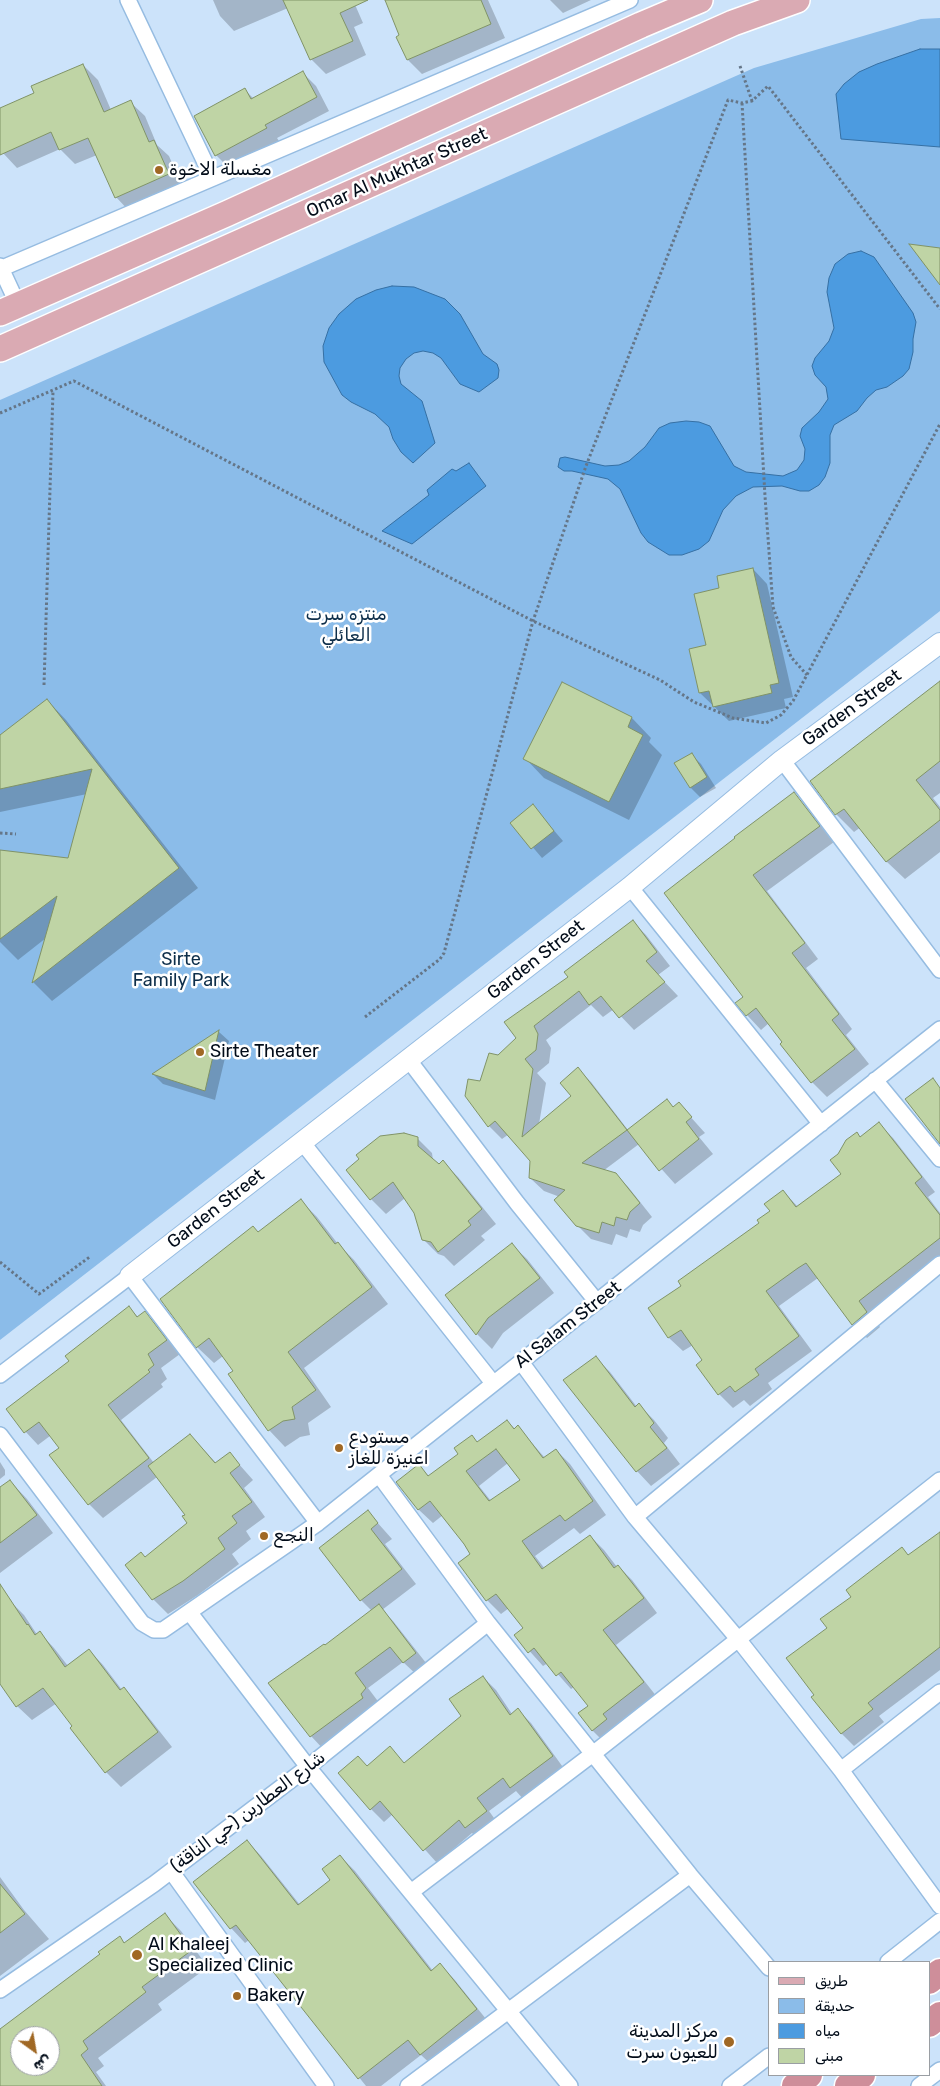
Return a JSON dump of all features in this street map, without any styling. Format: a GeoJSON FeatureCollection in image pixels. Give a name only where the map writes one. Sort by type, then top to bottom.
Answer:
{"type":"FeatureCollection","features":[{"type":"Feature","properties":{"kind":"highway"},"geometry":{"type":"LineString","coordinates":[[930,1980],[940,1972]]}},
{"type":"Feature","properties":{"kind":"highway"},"geometry":{"type":"LineString","coordinates":[[930,2023],[940,2015]]}},
{"type":"Feature","properties":{"kind":"highway"},"geometry":{"type":"LineString","coordinates":[[795,2086],[808,2076]]}},
{"type":"Feature","properties":{"kind":"highway"},"geometry":{"type":"LineString","coordinates":[[848,2086],[861,2076]]}},
{"type":"Feature","properties":{"kind":"main road"},"geometry":{"type":"LineString","coordinates":[[9,309],[226,214],[700,0]]}},
{"type":"Feature","properties":{"kind":"main road","name":"Omar Al Mukhtar Street"},"geometry":{"type":"LineString","coordinates":[[0,349],[724,27],[797,0]]}},
{"type":"Feature","properties":{"kind":"street"},"geometry":{"type":"LineString","coordinates":[[128,0],[212,177]]}},
{"type":"Feature","properties":{"kind":"street"},"geometry":{"type":"LineString","coordinates":[[9,309],[0,268],[630,0]]}},
{"type":"Feature","properties":{"kind":"street","name":"Garden Street"},"geometry":{"type":"LineString","coordinates":[[130,1276],[630,887],[782,760],[939,645]]}},
{"type":"Feature","properties":{"kind":"street"},"geometry":{"type":"LineString","coordinates":[[782,760],[940,970]]}},
{"type":"Feature","properties":{"kind":"street"},"geometry":{"type":"LineString","coordinates":[[630,887],[821,1124]]}},
{"type":"Feature","properties":{"kind":"street","name":"Al Salam Street"},"geometry":{"type":"LineString","coordinates":[[0,1436],[142,1623],[154,1630],[163,1630],[318,1523],[940,1029]]}},
{"type":"Feature","properties":{"kind":"street"},"geometry":{"type":"LineString","coordinates":[[408,1060],[517,1203],[597,1302]]}},
{"type":"Feature","properties":{"kind":"street"},"geometry":{"type":"LineString","coordinates":[[875,1080],[940,1159]]}},
{"type":"Feature","properties":{"kind":"street"},"geometry":{"type":"LineString","coordinates":[[302,1142],[493,1383]]}},
{"type":"Feature","properties":{"kind":"street"},"geometry":{"type":"LineString","coordinates":[[635,1517],[940,1264]]}},
{"type":"Feature","properties":{"kind":"street"},"geometry":{"type":"LineString","coordinates":[[0,1375],[130,1276],[318,1523]]}},
{"type":"Feature","properties":{"kind":"street"},"geometry":{"type":"LineString","coordinates":[[521,1362],[635,1517],[738,1639],[840,1770],[940,1906]]}},
{"type":"Feature","properties":{"kind":"street"},"geometry":{"type":"LineString","coordinates":[[379,1475],[488,1623],[690,1875],[768,1967]]}},
{"type":"Feature","properties":{"kind":"street"},"geometry":{"type":"LineString","coordinates":[[411,1892],[594,1753],[940,1480]]}},
{"type":"Feature","properties":{"kind":"street"},"geometry":{"type":"LineString","coordinates":[[190,1613],[308,1767],[570,2086]]}},
{"type":"Feature","properties":{"kind":"street","name":"شارع العطارين (حي الناقة)"},"geometry":{"type":"LineString","coordinates":[[0,1990],[171,1871],[308,1767],[488,1623]]}},
{"type":"Feature","properties":{"kind":"street"},"geometry":{"type":"LineString","coordinates":[[840,1770],[940,1692]]}},
{"type":"Feature","properties":{"kind":"street"},"geometry":{"type":"LineString","coordinates":[[171,1871],[326,2086]]}},
{"type":"Feature","properties":{"kind":"street"},"geometry":{"type":"LineString","coordinates":[[408,2086],[690,1875]]}},
{"type":"Feature","properties":{"kind":"street"},"geometry":{"type":"LineString","coordinates":[[889,1961],[940,1921]]}},
{"type":"Feature","properties":{"kind":"street"},"geometry":{"type":"LineString","coordinates":[[730,2086],[768,2057]]}},
{"type":"Feature","properties":{"kind":"street"},"geometry":{"type":"LineString","coordinates":[[920,2086],[940,2070]]}},
{"type":"Feature","properties":{"kind":"path"},"geometry":{"type":"LineString","coordinates":[[740,66],[752,101]]}},
{"type":"Feature","properties":{"kind":"path"},"geometry":{"type":"LineString","coordinates":[[365,1017],[440,959],[444,953],[533,621],[586,466],[728,100],[742,103],[752,101],[768,86],[940,308]]}},
{"type":"Feature","properties":{"kind":"path"},"geometry":{"type":"LineString","coordinates":[[742,103],[764,496],[773,607],[791,657],[807,675]]}},
{"type":"Feature","properties":{"kind":"path"},"geometry":{"type":"LineString","coordinates":[[0,413],[74,381],[533,621],[660,680],[694,702],[733,718],[766,723],[781,715],[793,701],[940,424]]}},
{"type":"Feature","properties":{"kind":"path"},"geometry":{"type":"LineString","coordinates":[[44,685],[53,390]]}},
{"type":"Feature","properties":{"kind":"path"},"geometry":{"type":"LineString","coordinates":[[0,833],[16,834]]}},
{"type":"Feature","properties":{"kind":"path"},"geometry":{"type":"LineString","coordinates":[[0,1262],[39,1294],[91,1256]]}},
{"type":"Feature","properties":{"kind":"green space","name":"Sirte Family Park"},"geometry":{"type":"Polygon","coordinates":[[[940,18],[940,611],[0,1340],[0,400],[754,68],[921,19],[940,18]]]}},
{"type":"Feature","properties":{"kind":"water"},"geometry":{"type":"Polygon","coordinates":[[[920,49],[940,49],[940,147],[841,139],[836,94],[844,84],[859,72],[920,49]]]}},
{"type":"Feature","properties":{"kind":"water"},"geometry":{"type":"Polygon","coordinates":[[[861,251],[874,257],[913,313],[916,322],[913,352],[909,369],[903,376],[887,387],[876,390],[857,411],[834,425],[830,435],[830,463],[825,477],[819,485],[809,491],[800,491],[782,486],[753,487],[736,496],[723,510],[709,541],[699,549],[682,555],[669,555],[648,542],[641,533],[620,489],[608,479],[564,471],[558,467],[560,458],[565,457],[605,466],[619,465],[629,461],[645,447],[659,428],[670,423],[686,421],[699,422],[710,426],[734,466],[746,472],[783,476],[797,470],[804,460],[805,449],[800,436],[802,428],[819,412],[828,399],[826,387],[815,375],[812,366],[815,358],[829,341],[834,328],[827,292],[829,278],[835,264],[848,254],[861,251]]]}},
{"type":"Feature","properties":{"kind":"water"},"geometry":{"type":"Polygon","coordinates":[[[392,286],[414,287],[445,299],[460,314],[483,354],[497,364],[499,370],[498,378],[479,392],[460,384],[441,358],[433,353],[423,351],[414,353],[406,359],[400,368],[401,384],[422,401],[435,443],[413,463],[401,452],[393,439],[389,427],[375,414],[351,402],[342,395],[324,362],[323,346],[329,328],[339,314],[356,299],[376,290],[392,286]]]}},
{"type":"Feature","properties":{"kind":"water"},"geometry":{"type":"Polygon","coordinates":[[[469,463],[486,486],[412,544],[382,531],[429,495],[427,490],[452,469],[456,471],[469,463]]]}},
{"type":"Feature","properties":{"kind":"building"},"geometry":{"type":"Polygon","coordinates":[[[283,0],[368,0],[340,13],[353,41],[310,60],[283,0]]]}},
{"type":"Feature","properties":{"kind":"building"},"geometry":{"type":"Polygon","coordinates":[[[385,0],[481,0],[491,24],[407,60],[396,37],[399,35],[385,0]]]}},
{"type":"Feature","properties":{"kind":"building"},"geometry":{"type":"Polygon","coordinates":[[[83,64],[104,112],[131,100],[149,142],[154,140],[169,174],[115,198],[88,138],[59,150],[51,132],[0,155],[0,108],[34,93],[31,86],[83,64]]]}},
{"type":"Feature","properties":{"kind":"building"},"geometry":{"type":"Polygon","coordinates":[[[303,71],[317,97],[265,125],[267,128],[215,156],[194,116],[245,88],[251,99],[303,71]]]}},
{"type":"Feature","properties":{"kind":"building"},"geometry":{"type":"Polygon","coordinates":[[[909,244],[940,248],[940,285],[909,244]]]}},
{"type":"Feature","properties":{"kind":"building"},"geometry":{"type":"Polygon","coordinates":[[[753,568],[779,683],[770,685],[772,693],[713,707],[709,691],[699,693],[689,649],[706,645],[694,594],[719,588],[717,576],[753,568]]]}},
{"type":"Feature","properties":{"kind":"building"},"geometry":{"type":"Polygon","coordinates":[[[940,681],[940,761],[916,780],[940,810],[940,820],[886,862],[844,809],[835,815],[810,781],[940,681]]]}},
{"type":"Feature","properties":{"kind":"building"},"geometry":{"type":"Polygon","coordinates":[[[562,682],[632,717],[628,727],[643,735],[609,802],[523,759],[562,682]]]}},
{"type":"Feature","properties":{"kind":"building"},"geometry":{"type":"Polygon","coordinates":[[[47,699],[179,868],[32,983],[57,896],[0,939],[0,850],[68,858],[92,769],[0,789],[0,735],[47,699]]]}},
{"type":"Feature","properties":{"kind":"building"},"geometry":{"type":"Polygon","coordinates":[[[692,753],[707,777],[690,788],[674,763],[692,753]]]}},
{"type":"Feature","properties":{"kind":"building"},"geometry":{"type":"Polygon","coordinates":[[[794,792],[820,826],[753,875],[805,943],[792,953],[839,1014],[832,1020],[855,1049],[811,1083],[780,1044],[782,1042],[756,1008],[746,1016],[735,1003],[743,997],[664,893],[794,792]]]}},
{"type":"Feature","properties":{"kind":"building"},"geometry":{"type":"Polygon","coordinates":[[[533,804],[554,831],[531,849],[510,823],[533,804]]]}},
{"type":"Feature","properties":{"kind":"building"},"geometry":{"type":"Polygon","coordinates":[[[633,920],[657,952],[646,961],[665,982],[619,1018],[601,996],[589,1005],[579,991],[534,1026],[538,1034],[536,1050],[525,1059],[533,1069],[522,1137],[571,1096],[560,1083],[578,1067],[627,1130],[582,1163],[616,1173],[640,1203],[630,1212],[627,1220],[616,1217],[614,1226],[602,1222],[599,1233],[576,1226],[554,1200],[565,1190],[529,1178],[530,1161],[495,1121],[488,1127],[465,1096],[468,1079],[480,1081],[489,1053],[498,1055],[516,1038],[504,1022],[568,977],[564,972],[633,920]]]}},
{"type":"Feature","properties":{"kind":"building","name":"Sirte Theater"},"geometry":{"type":"Polygon","coordinates":[[[219,1030],[205,1091],[152,1074],[219,1030]]]}},
{"type":"Feature","properties":{"kind":"building"},"geometry":{"type":"Polygon","coordinates":[[[933,1078],[940,1088],[940,1144],[905,1099],[933,1078]]]}},
{"type":"Feature","properties":{"kind":"building"},"geometry":{"type":"Polygon","coordinates":[[[667,1099],[673,1107],[679,1102],[692,1117],[686,1122],[699,1139],[659,1171],[627,1130],[667,1099]]]}},
{"type":"Feature","properties":{"kind":"building"},"geometry":{"type":"Polygon","coordinates":[[[879,1122],[922,1177],[915,1183],[940,1215],[940,1238],[859,1301],[867,1312],[852,1325],[806,1263],[798,1268],[766,1291],[799,1336],[755,1369],[759,1375],[735,1392],[730,1386],[718,1395],[696,1365],[702,1360],[681,1330],[668,1338],[648,1308],[681,1286],[678,1281],[759,1223],[757,1220],[770,1211],[764,1204],[783,1190],[796,1207],[841,1174],[830,1160],[838,1154],[846,1140],[857,1132],[860,1137],[879,1122]]]}},
{"type":"Feature","properties":{"kind":"building"},"geometry":{"type":"Polygon","coordinates":[[[404,1133],[418,1137],[418,1146],[439,1164],[443,1160],[482,1209],[468,1221],[471,1225],[438,1252],[431,1242],[422,1240],[414,1213],[393,1182],[370,1200],[346,1170],[359,1159],[356,1155],[380,1136],[404,1133]]]}},
{"type":"Feature","properties":{"kind":"building"},"geometry":{"type":"Polygon","coordinates":[[[301,1199],[335,1244],[338,1242],[372,1287],[288,1352],[316,1390],[292,1407],[295,1419],[283,1421],[268,1431],[228,1374],[233,1371],[209,1338],[196,1348],[160,1299],[253,1226],[258,1232],[301,1199]]]}},
{"type":"Feature","properties":{"kind":"building"},"geometry":{"type":"Polygon","coordinates":[[[512,1243],[540,1278],[488,1318],[476,1335],[445,1295],[512,1243]]]}},
{"type":"Feature","properties":{"kind":"building"},"geometry":{"type":"Polygon","coordinates":[[[129,1306],[137,1317],[145,1311],[167,1340],[148,1354],[154,1365],[148,1370],[150,1372],[108,1405],[149,1458],[88,1505],[49,1455],[59,1448],[39,1422],[24,1433],[6,1409],[69,1361],[65,1356],[129,1306]]]}},
{"type":"Feature","properties":{"kind":"building"},"geometry":{"type":"Polygon","coordinates":[[[596,1356],[635,1407],[639,1403],[654,1423],[650,1427],[667,1448],[636,1472],[563,1380],[596,1356]]]}},
{"type":"Feature","properties":{"kind":"building"},"geometry":{"type":"Polygon","coordinates":[[[507,1420],[514,1429],[518,1425],[543,1458],[556,1449],[593,1501],[565,1521],[560,1515],[522,1541],[542,1569],[590,1535],[614,1568],[618,1565],[644,1598],[603,1630],[644,1682],[603,1714],[607,1719],[592,1731],[578,1713],[588,1706],[561,1672],[556,1676],[534,1648],[528,1653],[514,1635],[523,1628],[496,1594],[486,1601],[458,1563],[470,1554],[464,1544],[430,1501],[418,1510],[396,1482],[419,1464],[428,1476],[458,1454],[454,1448],[472,1435],[477,1442],[507,1420]],[[496,1449],[466,1471],[489,1501],[520,1480],[496,1449]]]}},
{"type":"Feature","properties":{"kind":"building"},"geometry":{"type":"Polygon","coordinates":[[[190,1434],[215,1463],[230,1452],[240,1465],[230,1473],[252,1502],[232,1516],[237,1523],[218,1538],[225,1549],[183,1581],[152,1600],[125,1565],[141,1552],[145,1557],[187,1523],[182,1516],[185,1515],[148,1466],[190,1434]]]}},
{"type":"Feature","properties":{"kind":"building"},"geometry":{"type":"Polygon","coordinates":[[[10,1480],[37,1515],[0,1543],[0,1487],[10,1480]]]}},
{"type":"Feature","properties":{"kind":"building"},"geometry":{"type":"Polygon","coordinates":[[[368,1510],[378,1523],[371,1529],[402,1569],[360,1601],[319,1548],[368,1510]]]}},
{"type":"Feature","properties":{"kind":"building"},"geometry":{"type":"Polygon","coordinates":[[[940,1532],[940,1647],[868,1703],[873,1709],[841,1734],[811,1697],[814,1695],[786,1658],[827,1628],[820,1619],[851,1597],[846,1590],[902,1547],[908,1555],[940,1532]]]}},
{"type":"Feature","properties":{"kind":"building"},"geometry":{"type":"Polygon","coordinates":[[[0,1584],[27,1625],[35,1635],[40,1631],[65,1667],[89,1649],[120,1690],[124,1687],[158,1732],[105,1773],[70,1728],[72,1726],[43,1688],[16,1707],[0,1684],[0,1584]]]}},
{"type":"Feature","properties":{"kind":"building"},"geometry":{"type":"Polygon","coordinates":[[[379,1604],[416,1653],[403,1663],[390,1647],[355,1673],[366,1688],[361,1694],[363,1698],[310,1737],[268,1683],[325,1645],[379,1604]]]}},
{"type":"Feature","properties":{"kind":"building"},"geometry":{"type":"Polygon","coordinates":[[[483,1676],[510,1715],[518,1708],[553,1756],[510,1788],[503,1778],[477,1798],[487,1811],[465,1828],[459,1820],[423,1851],[380,1801],[370,1810],[338,1773],[358,1756],[367,1766],[390,1746],[404,1763],[461,1716],[449,1699],[483,1676]]]}},
{"type":"Feature","properties":{"kind":"building"},"geometry":{"type":"Polygon","coordinates":[[[247,1840],[298,1905],[330,1880],[322,1869],[340,1855],[431,1971],[440,1963],[477,2009],[420,2055],[408,2040],[358,2079],[236,1925],[230,1929],[193,1882],[247,1840]]]}},
{"type":"Feature","properties":{"kind":"building"},"geometry":{"type":"Polygon","coordinates":[[[0,1884],[25,1914],[0,1933],[0,1884]]]}},
{"type":"Feature","properties":{"kind":"building"},"geometry":{"type":"Polygon","coordinates":[[[165,1913],[192,1950],[142,1987],[146,1992],[83,2041],[88,2049],[81,2055],[102,2086],[0,2086],[0,2029],[100,1954],[98,1952],[120,1936],[124,1943],[165,1913]]]}},
{"type":"Feature","properties":{"kind":"place","name":"مغسلة الاخوة"},"geometry":{"type":"Point","coordinates":[159,170]}},
{"type":"Feature","properties":{"kind":"place","name":"Sirte Theater"},"geometry":{"type":"Point","coordinates":[200,1052]}},
{"type":"Feature","properties":{"kind":"place","name":"مستودع اعنيزة للغاز"},"geometry":{"type":"Point","coordinates":[339,1448]}},
{"type":"Feature","properties":{"kind":"place","name":"النجع"},"geometry":{"type":"Point","coordinates":[264,1536]}},
{"type":"Feature","properties":{"kind":"place","name":"Al Khaleej Specialized Clinic"},"geometry":{"type":"Point","coordinates":[137,1955]}},
{"type":"Feature","properties":{"kind":"place","name":"Bakery"},"geometry":{"type":"Point","coordinates":[237,1996]}},
{"type":"Feature","properties":{"kind":"place","name":"مركز المدينة للعيون سرت"},"geometry":{"type":"Point","coordinates":[729,2042]}},
{"type":"Feature","properties":{"kind":"park label","name":"منتزه سرت العائلي"},"geometry":{"type":"Point","coordinates":[346,625]}}]}
